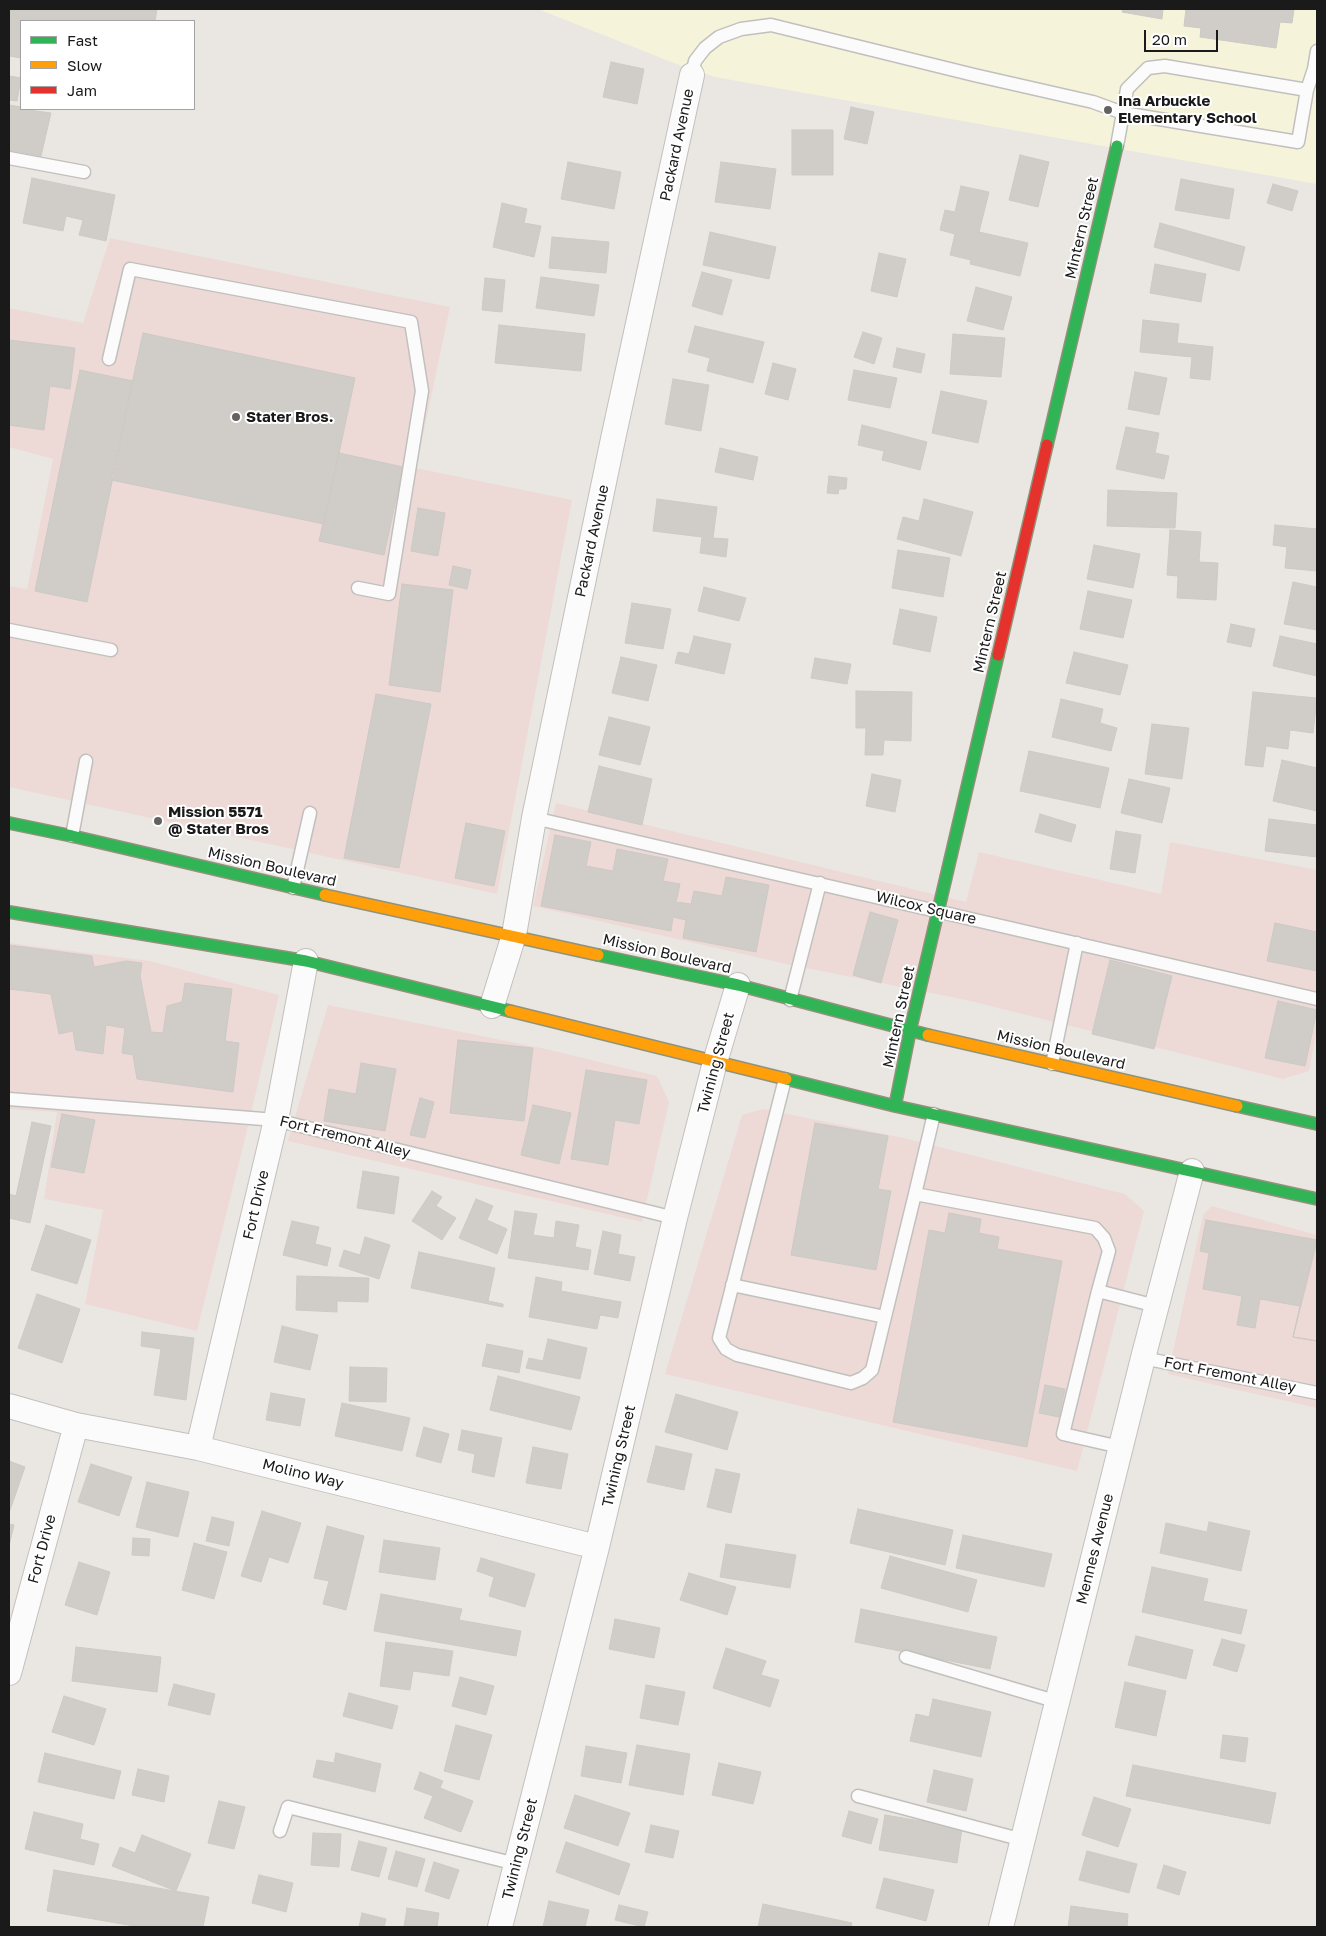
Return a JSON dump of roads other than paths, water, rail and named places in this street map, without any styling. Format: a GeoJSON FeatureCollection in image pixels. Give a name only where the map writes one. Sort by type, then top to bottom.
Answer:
{"type":"FeatureCollection","features":[{"type":"Feature","properties":{"kind":"main road","name":"Mintern Street"},"geometry":{"type":"LineString","coordinates":[[895,1106],[938,910],[1117,146]]}},
{"type":"Feature","properties":{"kind":"main road","name":"Mission Boulevard"},"geometry":{"type":"LineString","coordinates":[[9,823],[293,888],[738,985],[910,1032],[1317,1124]]}},
{"type":"Feature","properties":{"kind":"main road"},"geometry":{"type":"LineString","coordinates":[[9,912],[306,961],[895,1106],[1317,1199]]}},
{"type":"Feature","properties":{"kind":"street","name":"Packard Avenue"},"geometry":{"type":"LineString","coordinates":[[492,1006],[514,935],[534,818],[692,75]]}},
{"type":"Feature","properties":{"kind":"street","name":"Fort Drive"},"geometry":{"type":"LineString","coordinates":[[198,1448],[276,1120],[306,961]]}},
{"type":"Feature","properties":{"kind":"street","name":"Twining Street"},"geometry":{"type":"LineString","coordinates":[[500,1927],[597,1547],[675,1218],[738,985]]}},
{"type":"Feature","properties":{"kind":"street","name":"Mennes Avenue"},"geometry":{"type":"LineString","coordinates":[[1002,1927],[1120,1447],[1192,1171]]}},
{"type":"Feature","properties":{"kind":"street","name":"Molino Way"},"geometry":{"type":"LineString","coordinates":[[9,1406],[76,1425],[198,1448],[597,1547]]}},
{"type":"Feature","properties":{"kind":"street","name":"Fort Drive"},"geometry":{"type":"LineString","coordinates":[[9,1673],[76,1425]]}},
{"type":"Feature","properties":{"kind":"lane"},"geometry":{"type":"LineString","coordinates":[[692,75],[695,61],[705,48],[719,37],[741,29],[771,25],[1093,102],[1123,113],[1298,142],[1306,90],[1314,69],[1317,51]]}},
{"type":"Feature","properties":{"kind":"lane"},"geometry":{"type":"LineString","coordinates":[[1117,146],[1127,89],[1148,68],[1165,66],[1306,90]]}},
{"type":"Feature","properties":{"kind":"lane"},"geometry":{"type":"LineString","coordinates":[[9,158],[84,172]]}},
{"type":"Feature","properties":{"kind":"lane"},"geometry":{"type":"LineString","coordinates":[[109,359],[130,269],[411,322],[422,391],[389,594],[358,588]]}},
{"type":"Feature","properties":{"kind":"lane"},"geometry":{"type":"LineString","coordinates":[[9,630],[111,650]]}},
{"type":"Feature","properties":{"kind":"lane"},"geometry":{"type":"LineString","coordinates":[[72,836],[86,761]]}},
{"type":"Feature","properties":{"kind":"lane"},"geometry":{"type":"LineString","coordinates":[[293,888],[310,813]]}},
{"type":"Feature","properties":{"kind":"lane","name":"Wilcox Square"},"geometry":{"type":"LineString","coordinates":[[534,818],[1317,999]]}},
{"type":"Feature","properties":{"kind":"lane"},"geometry":{"type":"LineString","coordinates":[[790,1000],[820,883]]}},
{"type":"Feature","properties":{"kind":"lane"},"geometry":{"type":"LineString","coordinates":[[1052,1064],[1077,943]]}},
{"type":"Feature","properties":{"kind":"lane"},"geometry":{"type":"LineString","coordinates":[[785,1079],[719,1338],[726,1349],[738,1355],[851,1383],[863,1378],[872,1370],[934,1114]]}},
{"type":"Feature","properties":{"kind":"lane","name":"Fort Fremont Alley"},"geometry":{"type":"LineString","coordinates":[[9,1099],[276,1120],[675,1218]]}},
{"type":"Feature","properties":{"kind":"lane"},"geometry":{"type":"LineString","coordinates":[[915,1194],[1095,1228],[1104,1238],[1109,1251],[1063,1434],[1120,1447]]}},
{"type":"Feature","properties":{"kind":"lane"},"geometry":{"type":"LineString","coordinates":[[732,1286],[886,1317]]}},
{"type":"Feature","properties":{"kind":"lane"},"geometry":{"type":"LineString","coordinates":[[1098,1291],[1156,1306]]}},
{"type":"Feature","properties":{"kind":"lane","name":"Fort Fremont Alley"},"geometry":{"type":"LineString","coordinates":[[1143,1358],[1317,1393]]}},
{"type":"Feature","properties":{"kind":"lane"},"geometry":{"type":"LineString","coordinates":[[906,1657],[1058,1702]]}},
{"type":"Feature","properties":{"kind":"lane"},"geometry":{"type":"LineString","coordinates":[[858,1796],[1023,1840]]}},
{"type":"Feature","properties":{"kind":"lane"},"geometry":{"type":"LineString","coordinates":[[280,1831],[288,1807],[516,1864]]}},
{"type":"Feature","properties":{"kind":"place","name":"Ina Arbuckle Elementary School"},"geometry":{"type":"Point","coordinates":[1108,110]}},
{"type":"Feature","properties":{"kind":"place","name":"Stater Bros."},"geometry":{"type":"Point","coordinates":[236,417]}},
{"type":"Feature","properties":{"kind":"place","name":"Mission 5571 @ Stater Bros"},"geometry":{"type":"Point","coordinates":[158,821]}}]}
